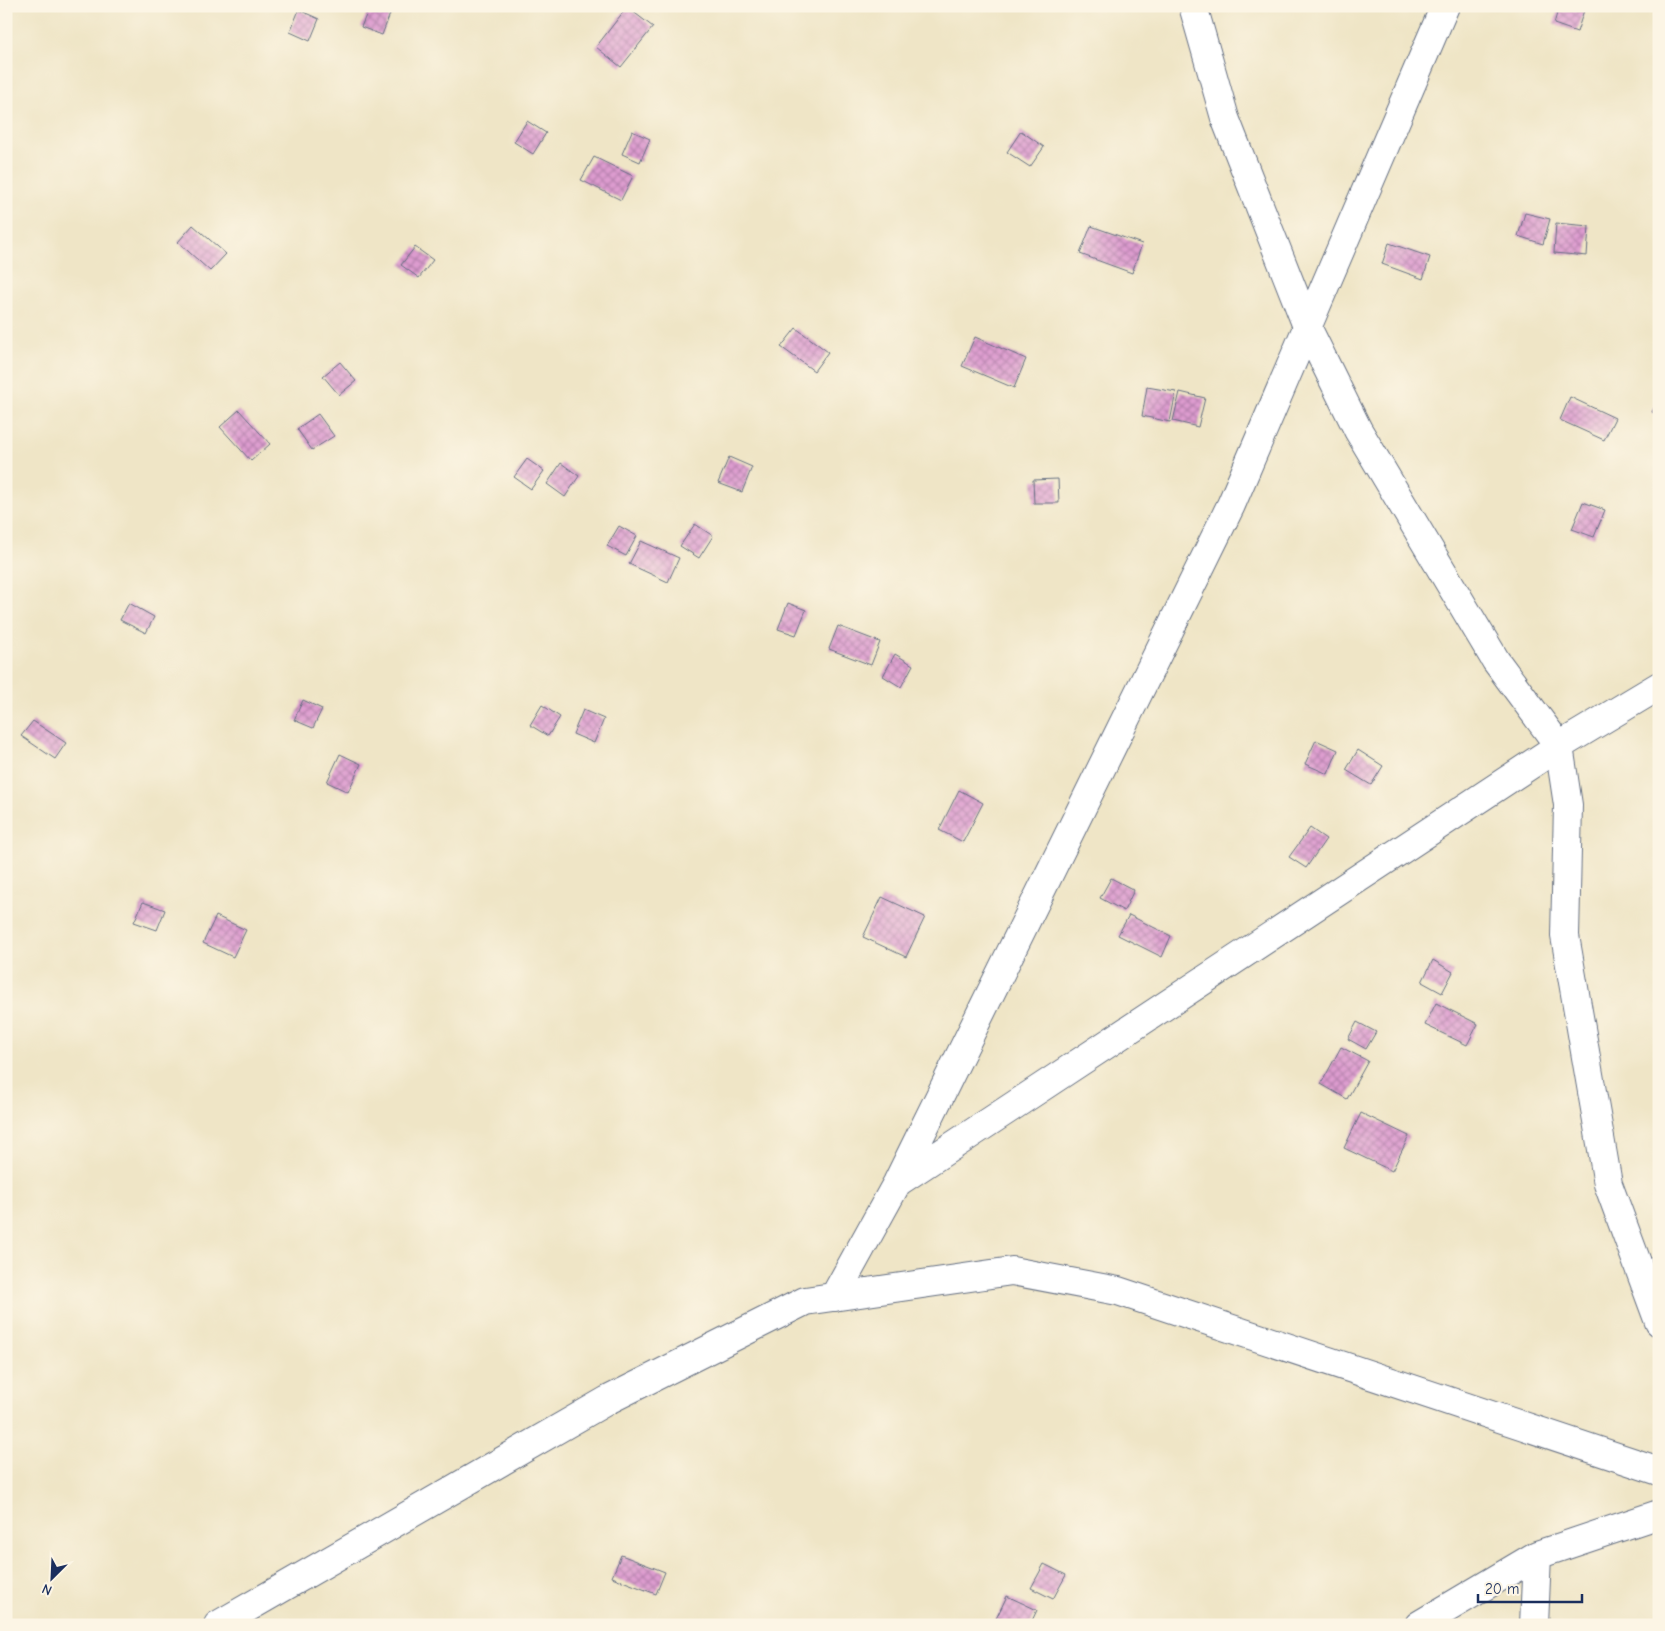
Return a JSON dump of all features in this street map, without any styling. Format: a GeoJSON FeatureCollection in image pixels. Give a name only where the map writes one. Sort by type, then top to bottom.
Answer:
{"type":"FeatureCollection","features":[{"type":"Feature","properties":{"kind":"street"},"geometry":{"type":"LineString","coordinates":[[1193,6],[1225,118],[1308,329],[1358,430],[1480,635],[1559,746],[1568,805],[1565,936],[1568,955],[1608,1184],[1659,1322]]}},
{"type":"Feature","properties":{"kind":"street"},"geometry":{"type":"LineString","coordinates":[[834,1297],[897,1183],[1231,505],[1445,6]]}},
{"type":"Feature","properties":{"kind":"street"},"geometry":{"type":"LineString","coordinates":[[897,1183],[1559,746],[1659,686]]}},
{"type":"Feature","properties":{"kind":"street"},"geometry":{"type":"LineString","coordinates":[[218,1625],[608,1400],[805,1301],[1012,1271],[1118,1291],[1659,1471]]}},
{"type":"Feature","properties":{"kind":"street"},"geometry":{"type":"LineString","coordinates":[[1419,1625],[1537,1555],[1659,1514]]}},
{"type":"Feature","properties":{"kind":"street"},"geometry":{"type":"LineString","coordinates":[[1534,1625],[1537,1555]]}},
{"type":"Feature","properties":{"kind":"building"},"geometry":{"type":"Polygon","coordinates":[[[370,6],[390,14],[382,35],[361,27],[370,6]]]}},
{"type":"Feature","properties":{"kind":"building"},"geometry":{"type":"Polygon","coordinates":[[[1559,6],[1585,7],[1577,32],[1554,24],[1559,6]]]}},
{"type":"Feature","properties":{"kind":"building"},"geometry":{"type":"Polygon","coordinates":[[[627,7],[653,27],[621,67],[596,47],[627,7]]]}},
{"type":"Feature","properties":{"kind":"building"},"geometry":{"type":"Polygon","coordinates":[[[299,10],[319,19],[310,41],[290,32],[299,10]]]}},
{"type":"Feature","properties":{"kind":"building"},"geometry":{"type":"Polygon","coordinates":[[[527,121],[546,133],[533,154],[514,142],[527,121]]]}},
{"type":"Feature","properties":{"kind":"building"},"geometry":{"type":"Polygon","coordinates":[[[632,131],[650,139],[640,162],[622,154],[632,131]]]}},
{"type":"Feature","properties":{"kind":"building"},"geometry":{"type":"Polygon","coordinates":[[[1021,131],[1044,147],[1030,167],[1007,152],[1021,131]]]}},
{"type":"Feature","properties":{"kind":"building"},"geometry":{"type":"Polygon","coordinates":[[[594,157],[633,176],[621,200],[581,180],[594,157]]]}},
{"type":"Feature","properties":{"kind":"building"},"geometry":{"type":"Polygon","coordinates":[[[1525,213],[1550,219],[1543,244],[1518,236],[1525,213]]]}},
{"type":"Feature","properties":{"kind":"building"},"geometry":{"type":"Polygon","coordinates":[[[1556,223],[1589,226],[1587,256],[1554,253],[1556,223]]]}},
{"type":"Feature","properties":{"kind":"building"},"geometry":{"type":"Polygon","coordinates":[[[193,225],[226,254],[210,271],[178,242],[193,225]]]}},
{"type":"Feature","properties":{"kind":"building"},"geometry":{"type":"Polygon","coordinates":[[[1091,226],[1142,244],[1132,273],[1080,254],[1091,226]]]}},
{"type":"Feature","properties":{"kind":"building"},"geometry":{"type":"Polygon","coordinates":[[[1389,243],[1430,257],[1423,279],[1382,264],[1389,243]]]}},
{"type":"Feature","properties":{"kind":"building"},"geometry":{"type":"Polygon","coordinates":[[[415,247],[433,260],[419,278],[401,265],[415,247]]]}},
{"type":"Feature","properties":{"kind":"building"},"geometry":{"type":"Polygon","coordinates":[[[796,328],[828,352],[814,371],[781,347],[796,328]]]}},
{"type":"Feature","properties":{"kind":"building"},"geometry":{"type":"Polygon","coordinates":[[[975,337],[1026,359],[1014,388],[962,366],[975,337]]]}},
{"type":"Feature","properties":{"kind":"building"},"geometry":{"type":"Polygon","coordinates":[[[340,362],[356,381],[339,395],[323,376],[340,362]]]}},
{"type":"Feature","properties":{"kind":"building"},"geometry":{"type":"Polygon","coordinates":[[[1147,387],[1176,392],[1170,422],[1142,416],[1147,387]]]}},
{"type":"Feature","properties":{"kind":"building"},"geometry":{"type":"Polygon","coordinates":[[[1180,392],[1205,398],[1198,427],[1173,421],[1180,392]]]}},
{"type":"Feature","properties":{"kind":"building"},"geometry":{"type":"Polygon","coordinates":[[[1570,397],[1615,418],[1604,440],[1560,420],[1570,397]]]}},
{"type":"Feature","properties":{"kind":"building"},"geometry":{"type":"Polygon","coordinates":[[[1659,399],[1659,416],[1652,412],[1659,399]]]}},
{"type":"Feature","properties":{"kind":"building"},"geometry":{"type":"Polygon","coordinates":[[[239,410],[270,444],[251,461],[220,427],[239,410]]]}},
{"type":"Feature","properties":{"kind":"building"},"geometry":{"type":"Polygon","coordinates":[[[318,414],[334,436],[312,450],[297,429],[318,414]]]}},
{"type":"Feature","properties":{"kind":"building"},"geometry":{"type":"Polygon","coordinates":[[[729,457],[752,467],[742,492],[718,483],[729,457]]]}},
{"type":"Feature","properties":{"kind":"building"},"geometry":{"type":"Polygon","coordinates":[[[527,459],[544,471],[531,489],[514,477],[527,459]]]}},
{"type":"Feature","properties":{"kind":"building"},"geometry":{"type":"Polygon","coordinates":[[[561,463],[579,476],[565,497],[547,484],[561,463]]]}},
{"type":"Feature","properties":{"kind":"building"},"geometry":{"type":"Polygon","coordinates":[[[1058,479],[1059,503],[1034,503],[1033,480],[1058,479]]]}},
{"type":"Feature","properties":{"kind":"building"},"geometry":{"type":"Polygon","coordinates":[[[1583,502],[1605,510],[1594,537],[1572,529],[1583,502]]]}},
{"type":"Feature","properties":{"kind":"building"},"geometry":{"type":"Polygon","coordinates":[[[695,524],[713,536],[699,558],[680,546],[695,524]]]}},
{"type":"Feature","properties":{"kind":"building"},"geometry":{"type":"Polygon","coordinates":[[[619,526],[637,536],[626,556],[607,546],[619,526]]]}},
{"type":"Feature","properties":{"kind":"building"},"geometry":{"type":"Polygon","coordinates":[[[641,541],[679,558],[668,582],[629,564],[641,541]]]}},
{"type":"Feature","properties":{"kind":"building"},"geometry":{"type":"Polygon","coordinates":[[[129,603],[154,617],[146,633],[120,620],[129,603]]]}},
{"type":"Feature","properties":{"kind":"building"},"geometry":{"type":"Polygon","coordinates":[[[788,603],[806,610],[796,635],[778,629],[788,603]]]}},
{"type":"Feature","properties":{"kind":"building"},"geometry":{"type":"Polygon","coordinates":[[[838,626],[880,642],[871,665],[829,649],[838,626]]]}},
{"type":"Feature","properties":{"kind":"building"},"geometry":{"type":"Polygon","coordinates":[[[895,654],[913,665],[901,687],[883,676],[895,654]]]}},
{"type":"Feature","properties":{"kind":"building"},"geometry":{"type":"Polygon","coordinates":[[[303,700],[322,709],[313,728],[294,720],[303,700]]]}},
{"type":"Feature","properties":{"kind":"building"},"geometry":{"type":"Polygon","coordinates":[[[542,705],[560,717],[548,736],[530,725],[542,705]]]}},
{"type":"Feature","properties":{"kind":"building"},"geometry":{"type":"Polygon","coordinates":[[[583,710],[604,719],[594,743],[573,734],[583,710]]]}},
{"type":"Feature","properties":{"kind":"building"},"geometry":{"type":"Polygon","coordinates":[[[33,721],[66,743],[55,759],[21,736],[33,721]]]}},
{"type":"Feature","properties":{"kind":"building"},"geometry":{"type":"Polygon","coordinates":[[[1316,740],[1338,750],[1328,774],[1305,764],[1316,740]]]}},
{"type":"Feature","properties":{"kind":"building"},"geometry":{"type":"Polygon","coordinates":[[[1358,750],[1383,766],[1371,785],[1346,770],[1358,750]]]}},
{"type":"Feature","properties":{"kind":"building"},"geometry":{"type":"Polygon","coordinates":[[[340,754],[361,764],[348,792],[327,782],[340,754]]]}},
{"type":"Feature","properties":{"kind":"building"},"geometry":{"type":"Polygon","coordinates":[[[959,790],[983,803],[963,842],[939,830],[959,790]]]}},
{"type":"Feature","properties":{"kind":"building"},"geometry":{"type":"Polygon","coordinates":[[[1310,828],[1326,839],[1306,868],[1289,857],[1310,828]]]}},
{"type":"Feature","properties":{"kind":"building"},"geometry":{"type":"Polygon","coordinates":[[[1111,878],[1134,890],[1124,911],[1100,898],[1111,878]]]}},
{"type":"Feature","properties":{"kind":"building"},"geometry":{"type":"Polygon","coordinates":[[[882,897],[925,917],[906,957],[863,937],[882,897]]]}},
{"type":"Feature","properties":{"kind":"building"},"geometry":{"type":"Polygon","coordinates":[[[143,902],[165,910],[157,930],[134,922],[143,902]]]}},
{"type":"Feature","properties":{"kind":"building"},"geometry":{"type":"Polygon","coordinates":[[[1129,915],[1171,936],[1162,957],[1118,935],[1129,915]]]}},
{"type":"Feature","properties":{"kind":"building"},"geometry":{"type":"Polygon","coordinates":[[[216,916],[246,930],[233,957],[203,943],[216,916]]]}},
{"type":"Feature","properties":{"kind":"building"},"geometry":{"type":"Polygon","coordinates":[[[1433,960],[1453,972],[1442,993],[1422,982],[1433,960]]]}},
{"type":"Feature","properties":{"kind":"building"},"geometry":{"type":"Polygon","coordinates":[[[1436,1003],[1478,1024],[1467,1045],[1425,1025],[1436,1003]]]}},
{"type":"Feature","properties":{"kind":"building"},"geometry":{"type":"Polygon","coordinates":[[[1357,1022],[1376,1032],[1366,1049],[1348,1039],[1357,1022]]]}},
{"type":"Feature","properties":{"kind":"building"},"geometry":{"type":"Polygon","coordinates":[[[1341,1047],[1368,1061],[1347,1099],[1321,1084],[1341,1047]]]}},
{"type":"Feature","properties":{"kind":"building"},"geometry":{"type":"Polygon","coordinates":[[[1361,1113],[1409,1136],[1392,1171],[1344,1148],[1361,1113]]]}},
{"type":"Feature","properties":{"kind":"building"},"geometry":{"type":"Polygon","coordinates":[[[621,1555],[665,1572],[656,1594],[612,1577],[621,1555]]]}},
{"type":"Feature","properties":{"kind":"building"},"geometry":{"type":"Polygon","coordinates":[[[1044,1564],[1066,1575],[1053,1599],[1031,1588],[1044,1564]]]}},
{"type":"Feature","properties":{"kind":"building"},"geometry":{"type":"Polygon","coordinates":[[[1007,1596],[1037,1610],[1030,1625],[993,1625],[1007,1596]]]}}]}
